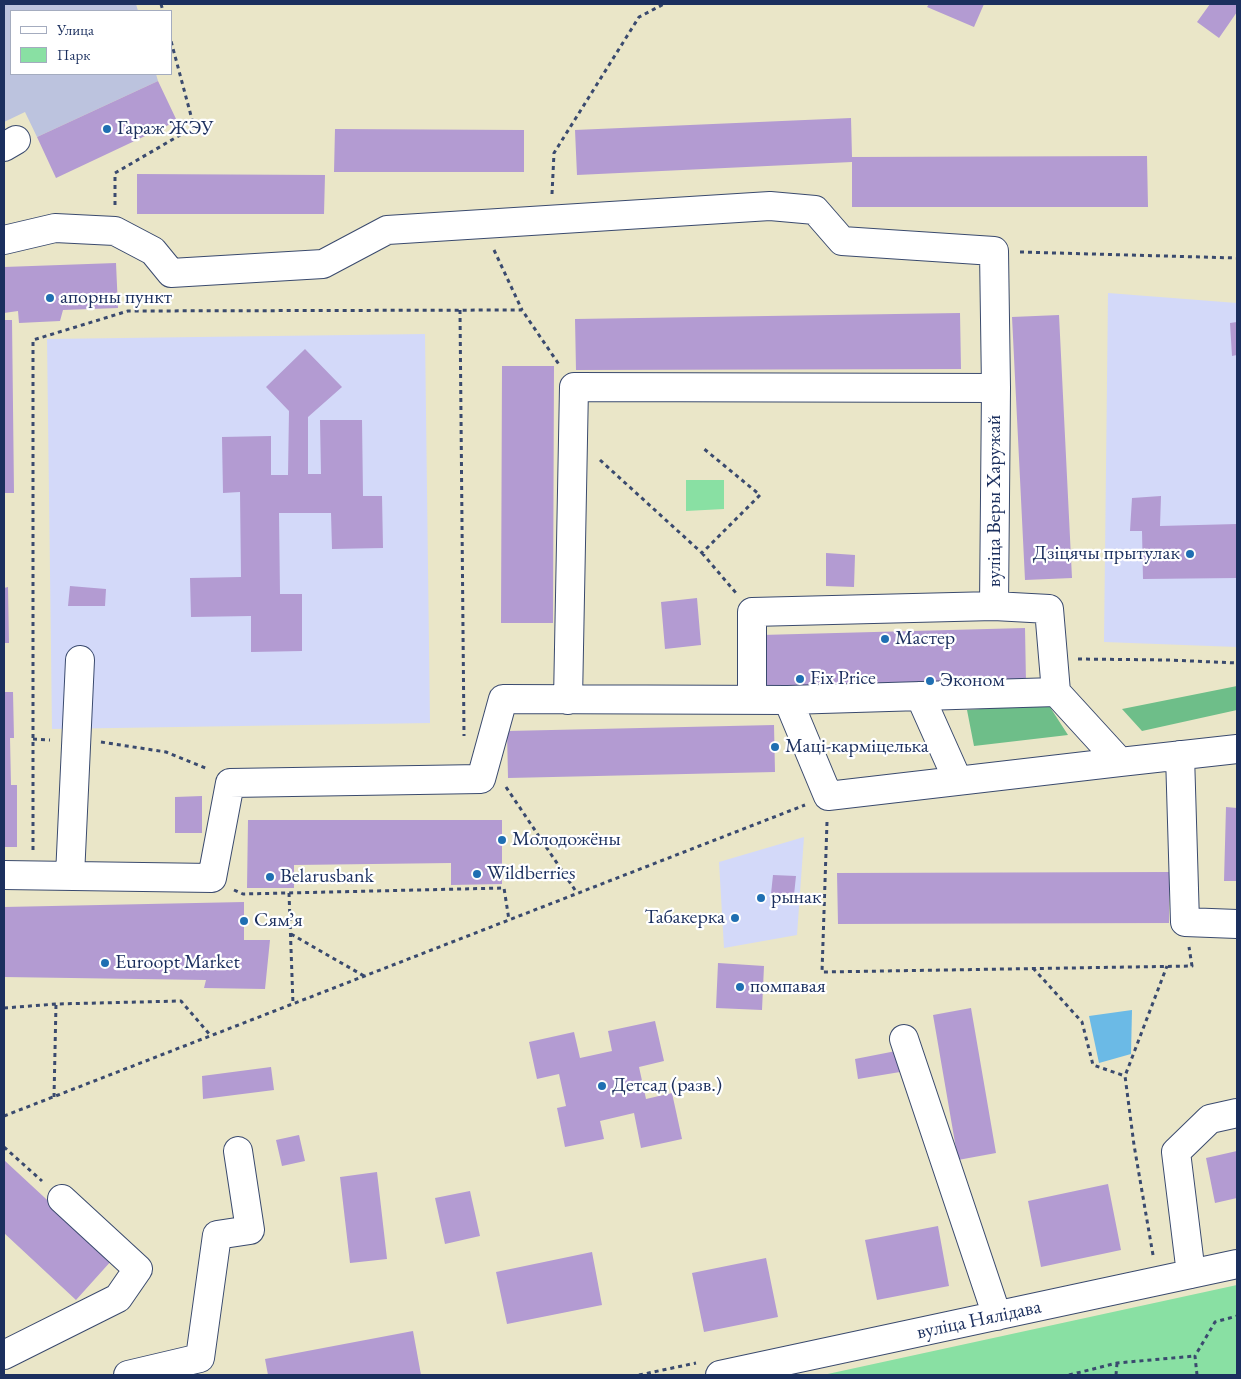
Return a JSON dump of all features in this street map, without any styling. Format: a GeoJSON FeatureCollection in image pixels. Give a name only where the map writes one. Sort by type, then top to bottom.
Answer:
{"type":"FeatureCollection","features":[{"type":"Feature","properties":{"kind":"street"},"geometry":{"type":"LineString","coordinates":[[4,240],[55,228],[115,231],[154,251],[171,272],[323,264],[387,230],[770,206],[815,210],[842,241],[994,251]]}},
{"type":"Feature","properties":{"kind":"street","name":"вуліца Веры Харужай"},"geometry":{"type":"LineString","coordinates":[[994,251],[996,388],[994,606],[1049,609],[1056,692]]}},
{"type":"Feature","properties":{"kind":"street"},"geometry":{"type":"LineString","coordinates":[[568,700],[574,387],[996,388]]}},
{"type":"Feature","properties":{"kind":"street"},"geometry":{"type":"LineString","coordinates":[[752,700],[752,612],[994,606]]}},
{"type":"Feature","properties":{"kind":"street"},"geometry":{"type":"LineString","coordinates":[[70,876],[80,660]]}},
{"type":"Feature","properties":{"kind":"street"},"geometry":{"type":"LineString","coordinates":[[4,876],[212,878],[230,783],[481,779],[503,699],[788,700],[1056,692],[1120,762]]}},
{"type":"Feature","properties":{"kind":"street"},"geometry":{"type":"LineString","coordinates":[[920,696],[958,781]]}},
{"type":"Feature","properties":{"kind":"street"},"geometry":{"type":"LineString","coordinates":[[788,700],[828,796],[1237,749]]}},
{"type":"Feature","properties":{"kind":"street"},"geometry":{"type":"LineString","coordinates":[[1180,755],[1184,922],[1237,924]]}},
{"type":"Feature","properties":{"kind":"street"},"geometry":{"type":"LineString","coordinates":[[904,1038],[997,1316]]}},
{"type":"Feature","properties":{"kind":"street"},"geometry":{"type":"LineString","coordinates":[[1191,1274],[1176,1152],[1210,1119],[1237,1113]]}},
{"type":"Feature","properties":{"kind":"street"},"geometry":{"type":"LineString","coordinates":[[128,1375],[202,1367],[217,1235],[250,1230],[238,1151]]}},
{"type":"Feature","properties":{"kind":"street"},"geometry":{"type":"LineString","coordinates":[[4,1355],[118,1298],[138,1269],[62,1199]]}},
{"type":"Feature","properties":{"kind":"street","name":"вуліца Нялідава"},"geometry":{"type":"LineString","coordinates":[[720,1375],[1237,1264]]}},
{"type":"Feature","properties":{"kind":"path"},"geometry":{"type":"LineString","coordinates":[[551,220],[554,153],[639,17],[664,4]]}},
{"type":"Feature","properties":{"kind":"path"},"geometry":{"type":"LineString","coordinates":[[115,231],[115,173],[194,127],[172,45]]}},
{"type":"Feature","properties":{"kind":"path"},"geometry":{"type":"LineString","coordinates":[[482,224],[522,310],[574,387]]}},
{"type":"Feature","properties":{"kind":"path"},"geometry":{"type":"LineString","coordinates":[[994,251],[1237,258]]}},
{"type":"Feature","properties":{"kind":"path"},"geometry":{"type":"LineString","coordinates":[[460,310],[464,739]]}},
{"type":"Feature","properties":{"kind":"path"},"geometry":{"type":"LineString","coordinates":[[32,876],[33,340],[128,311],[522,310]]}},
{"type":"Feature","properties":{"kind":"path"},"geometry":{"type":"LineString","coordinates":[[702,553],[760,495],[703,448]]}},
{"type":"Feature","properties":{"kind":"path"},"geometry":{"type":"LineString","coordinates":[[594,456],[702,553],[752,612]]}},
{"type":"Feature","properties":{"kind":"path"},"geometry":{"type":"LineString","coordinates":[[1053,658],[1237,663]]}},
{"type":"Feature","properties":{"kind":"path"},"geometry":{"type":"LineString","coordinates":[[33,739],[103,742],[166,752],[242,783]]}},
{"type":"Feature","properties":{"kind":"path"},"geometry":{"type":"LineString","coordinates":[[483,771],[503,783],[577,894]]}},
{"type":"Feature","properties":{"kind":"path"},"geometry":{"type":"LineString","coordinates":[[4,1116],[828,796],[822,972],[1192,966],[1184,922]]}},
{"type":"Feature","properties":{"kind":"path"},"geometry":{"type":"LineString","coordinates":[[212,878],[243,894],[504,888],[509,920]]}},
{"type":"Feature","properties":{"kind":"path"},"geometry":{"type":"LineString","coordinates":[[289,893],[293,1004]]}},
{"type":"Feature","properties":{"kind":"path"},"geometry":{"type":"LineString","coordinates":[[291,934],[364,976]]}},
{"type":"Feature","properties":{"kind":"path"},"geometry":{"type":"LineString","coordinates":[[1154,1263],[1134,1145],[1125,1076],[1167,966]]}},
{"type":"Feature","properties":{"kind":"path"},"geometry":{"type":"LineString","coordinates":[[1033,968],[1082,1022],[1093,1065],[1125,1076]]}},
{"type":"Feature","properties":{"kind":"path"},"geometry":{"type":"LineString","coordinates":[[4,1008],[56,1004],[181,1001],[211,1036]]}},
{"type":"Feature","properties":{"kind":"path"},"geometry":{"type":"LineString","coordinates":[[54,1097],[56,1004]]}},
{"type":"Feature","properties":{"kind":"path"},"geometry":{"type":"LineString","coordinates":[[4,1147],[62,1199]]}},
{"type":"Feature","properties":{"kind":"path"},"geometry":{"type":"LineString","coordinates":[[1197,1375],[1196,1356],[1215,1322],[1237,1316]]}},
{"type":"Feature","properties":{"kind":"path"},"geometry":{"type":"LineString","coordinates":[[1069,1375],[1117,1364],[1196,1356]]}},
{"type":"Feature","properties":{"kind":"path"},"geometry":{"type":"LineString","coordinates":[[1116,1375],[1117,1364]]}},
{"type":"Feature","properties":{"kind":"shaded area"},"geometry":{"type":"Polygon","coordinates":[[[4,4],[136,4],[138,10],[10,10],[10,75],[156,75],[158,81],[37,137],[25,112],[4,122],[4,4]]]}},
{"type":"Feature","properties":{"kind":"shaded area"},"geometry":{"type":"Polygon","coordinates":[[[1108,293],[1237,303],[1237,647],[1104,642],[1108,293]]]}},
{"type":"Feature","properties":{"kind":"shaded area"},"geometry":{"type":"Polygon","coordinates":[[[425,334],[430,723],[52,729],[47,339],[425,334]]]}},
{"type":"Feature","properties":{"kind":"shaded area","name":"рынак"},"geometry":{"type":"Polygon","coordinates":[[[804,837],[797,935],[724,948],[719,862],[804,837]]]}},
{"type":"Feature","properties":{"kind":"green space"},"geometry":{"type":"Polygon","coordinates":[[[686,480],[724,480],[724,509],[686,511],[686,480]]]}},
{"type":"Feature","properties":{"kind":"green space"},"geometry":{"type":"Polygon","coordinates":[[[1237,686],[1237,710],[1142,731],[1122,709],[1237,686]]]}},
{"type":"Feature","properties":{"kind":"green space"},"geometry":{"type":"Polygon","coordinates":[[[1048,704],[1068,735],[974,746],[967,710],[1048,704]]]}},
{"type":"Feature","properties":{"kind":"green space"},"geometry":{"type":"Polygon","coordinates":[[[1237,1285],[1237,1375],[823,1375],[1237,1285]]]}},
{"type":"Feature","properties":{"kind":"water"},"geometry":{"type":"Polygon","coordinates":[[[1132,1010],[1131,1054],[1099,1063],[1089,1016],[1132,1010]]]}},
{"type":"Feature","properties":{"kind":"building"},"geometry":{"type":"Polygon","coordinates":[[[929,4],[984,4],[974,27],[927,7],[929,4]]]}},
{"type":"Feature","properties":{"kind":"building"},"geometry":{"type":"Polygon","coordinates":[[[1210,4],[1237,4],[1237,12],[1219,38],[1197,22],[1210,4]]]}},
{"type":"Feature","properties":{"kind":"building","name":"Гараж ЖЭУ"},"geometry":{"type":"Polygon","coordinates":[[[158,81],[177,121],[56,178],[37,137],[158,81]]]}},
{"type":"Feature","properties":{"kind":"building"},"geometry":{"type":"Polygon","coordinates":[[[851,118],[852,157],[1147,156],[1148,207],[852,207],[852,162],[577,175],[575,130],[851,118]]]}},
{"type":"Feature","properties":{"kind":"building"},"geometry":{"type":"Polygon","coordinates":[[[335,129],[524,130],[524,172],[334,172],[335,129]]]}},
{"type":"Feature","properties":{"kind":"building"},"geometry":{"type":"Polygon","coordinates":[[[137,174],[325,175],[324,214],[137,214],[137,174]]]}},
{"type":"Feature","properties":{"kind":"building"},"geometry":{"type":"Polygon","coordinates":[[[116,263],[118,308],[63,310],[60,321],[19,323],[18,311],[4,313],[4,267],[116,263]]]}},
{"type":"Feature","properties":{"kind":"building"},"geometry":{"type":"Polygon","coordinates":[[[960,313],[961,369],[576,370],[575,319],[960,313]]]}},
{"type":"Feature","properties":{"kind":"building"},"geometry":{"type":"Polygon","coordinates":[[[1059,315],[1072,578],[1025,580],[1012,317],[1059,315]]]}},
{"type":"Feature","properties":{"kind":"building"},"geometry":{"type":"Polygon","coordinates":[[[4,320],[12,320],[14,493],[4,493],[4,320]]]}},
{"type":"Feature","properties":{"kind":"building"},"geometry":{"type":"Polygon","coordinates":[[[1237,322],[1237,355],[1232,356],[1230,323],[1237,322]]]}},
{"type":"Feature","properties":{"kind":"building"},"geometry":{"type":"Polygon","coordinates":[[[305,349],[342,387],[308,417],[308,474],[321,474],[320,420],[362,420],[363,496],[382,496],[383,548],[332,549],[331,513],[279,513],[280,594],[302,594],[302,651],[251,652],[251,616],[191,617],[190,578],[241,577],[240,492],[223,493],[222,437],[271,436],[271,475],[288,475],[289,411],[266,387],[305,349]]]}},
{"type":"Feature","properties":{"kind":"building"},"geometry":{"type":"Polygon","coordinates":[[[502,366],[554,366],[553,623],[501,623],[502,366]]]}},
{"type":"Feature","properties":{"kind":"building","name":"Дзіцячы прытулак"},"geometry":{"type":"Polygon","coordinates":[[[1161,496],[1160,526],[1237,524],[1237,578],[1143,579],[1142,531],[1130,531],[1132,498],[1161,496]]]}},
{"type":"Feature","properties":{"kind":"building"},"geometry":{"type":"Polygon","coordinates":[[[826,553],[855,555],[854,587],[826,586],[826,553]]]}},
{"type":"Feature","properties":{"kind":"building"},"geometry":{"type":"Polygon","coordinates":[[[70,586],[106,589],[105,606],[68,606],[70,586]]]}},
{"type":"Feature","properties":{"kind":"building"},"geometry":{"type":"Polygon","coordinates":[[[8,587],[9,643],[4,643],[4,588],[8,587]]]}},
{"type":"Feature","properties":{"kind":"building"},"geometry":{"type":"Polygon","coordinates":[[[697,598],[701,645],[665,649],[661,602],[697,598]]]}},
{"type":"Feature","properties":{"kind":"building"},"geometry":{"type":"Polygon","coordinates":[[[1025,628],[1026,683],[763,690],[761,635],[1025,628]]]}},
{"type":"Feature","properties":{"kind":"building"},"geometry":{"type":"Polygon","coordinates":[[[4,692],[13,692],[14,738],[10,738],[11,785],[17,785],[17,847],[4,847],[4,692]]]}},
{"type":"Feature","properties":{"kind":"building"},"geometry":{"type":"Polygon","coordinates":[[[774,725],[775,772],[508,778],[507,731],[774,725]]]}},
{"type":"Feature","properties":{"kind":"building"},"geometry":{"type":"Polygon","coordinates":[[[202,796],[202,833],[175,833],[175,797],[202,796]]]}},
{"type":"Feature","properties":{"kind":"building"},"geometry":{"type":"Polygon","coordinates":[[[1226,807],[1237,808],[1237,881],[1224,881],[1226,807]]]}},
{"type":"Feature","properties":{"kind":"building"},"geometry":{"type":"Polygon","coordinates":[[[248,820],[502,820],[502,884],[451,885],[451,863],[294,865],[294,888],[247,888],[248,820]]]}},
{"type":"Feature","properties":{"kind":"building"},"geometry":{"type":"Polygon","coordinates":[[[1169,872],[1169,923],[838,924],[837,873],[1169,872]]]}},
{"type":"Feature","properties":{"kind":"building"},"geometry":{"type":"Polygon","coordinates":[[[773,875],[796,876],[794,895],[771,894],[773,875]]]}},
{"type":"Feature","properties":{"kind":"building"},"geometry":{"type":"Polygon","coordinates":[[[244,902],[244,940],[270,940],[265,989],[204,988],[206,980],[4,977],[4,907],[244,902]]]}},
{"type":"Feature","properties":{"kind":"building","name":"помпавая"},"geometry":{"type":"Polygon","coordinates":[[[718,963],[764,966],[762,1010],[716,1008],[718,963]]]}},
{"type":"Feature","properties":{"kind":"building"},"geometry":{"type":"Polygon","coordinates":[[[971,1008],[996,1153],[958,1160],[933,1015],[971,1008]]]}},
{"type":"Feature","properties":{"kind":"building","name":"Детсад (разв.)"},"geometry":{"type":"Polygon","coordinates":[[[655,1021],[664,1061],[639,1067],[646,1099],[672,1093],[682,1139],[641,1148],[634,1113],[600,1121],[604,1139],[565,1147],[557,1108],[566,1106],[559,1074],[537,1079],[529,1042],[574,1032],[580,1058],[612,1051],[608,1031],[655,1021]]]}},
{"type":"Feature","properties":{"kind":"building"},"geometry":{"type":"Polygon","coordinates":[[[896,1051],[900,1072],[858,1079],[855,1059],[896,1051]]]}},
{"type":"Feature","properties":{"kind":"building"},"geometry":{"type":"Polygon","coordinates":[[[271,1067],[274,1090],[203,1099],[202,1076],[271,1067]]]}},
{"type":"Feature","properties":{"kind":"building"},"geometry":{"type":"Polygon","coordinates":[[[299,1135],[305,1161],[282,1166],[276,1140],[299,1135]]]}},
{"type":"Feature","properties":{"kind":"building"},"geometry":{"type":"Polygon","coordinates":[[[1237,1151],[1237,1198],[1215,1203],[1206,1158],[1237,1151]]]}},
{"type":"Feature","properties":{"kind":"building"},"geometry":{"type":"Polygon","coordinates":[[[4,1160],[112,1260],[76,1300],[4,1233],[4,1160]]]}},
{"type":"Feature","properties":{"kind":"building"},"geometry":{"type":"Polygon","coordinates":[[[377,1172],[387,1259],[350,1263],[340,1177],[377,1172]]]}},
{"type":"Feature","properties":{"kind":"building"},"geometry":{"type":"Polygon","coordinates":[[[1108,1184],[1121,1250],[1041,1267],[1028,1201],[1108,1184]]]}},
{"type":"Feature","properties":{"kind":"building"},"geometry":{"type":"Polygon","coordinates":[[[470,1191],[480,1236],[445,1244],[435,1198],[470,1191]]]}},
{"type":"Feature","properties":{"kind":"building"},"geometry":{"type":"Polygon","coordinates":[[[938,1226],[949,1286],[877,1300],[865,1240],[938,1226]]]}},
{"type":"Feature","properties":{"kind":"building"},"geometry":{"type":"Polygon","coordinates":[[[592,1252],[602,1305],[507,1324],[496,1272],[592,1252]]]}},
{"type":"Feature","properties":{"kind":"building"},"geometry":{"type":"Polygon","coordinates":[[[766,1258],[778,1317],[704,1332],[692,1273],[766,1258]]]}},
{"type":"Feature","properties":{"kind":"building"},"geometry":{"type":"Polygon","coordinates":[[[413,1331],[421,1375],[268,1375],[265,1359],[413,1331]]]}},
{"type":"Feature","properties":{"kind":"place","name":"Гараж ЖЭУ"},"geometry":{"type":"Point","coordinates":[107,129]}},
{"type":"Feature","properties":{"kind":"place","name":"апорны пункт"},"geometry":{"type":"Point","coordinates":[50,298]}},
{"type":"Feature","properties":{"kind":"place","name":"Дзіцячы прытулак"},"geometry":{"type":"Point","coordinates":[1190,554]}},
{"type":"Feature","properties":{"kind":"place","name":"Мастер"},"geometry":{"type":"Point","coordinates":[885,639]}},
{"type":"Feature","properties":{"kind":"place","name":"Fix Price"},"geometry":{"type":"Point","coordinates":[800,679]}},
{"type":"Feature","properties":{"kind":"place","name":"Эконом"},"geometry":{"type":"Point","coordinates":[930,681]}},
{"type":"Feature","properties":{"kind":"place","name":"Маці-карміцелька"},"geometry":{"type":"Point","coordinates":[775,747]}},
{"type":"Feature","properties":{"kind":"place","name":"Молодожёны"},"geometry":{"type":"Point","coordinates":[502,840]}},
{"type":"Feature","properties":{"kind":"place","name":"Wildberries"},"geometry":{"type":"Point","coordinates":[477,874]}},
{"type":"Feature","properties":{"kind":"place","name":"Belarusbank"},"geometry":{"type":"Point","coordinates":[270,877]}},
{"type":"Feature","properties":{"kind":"place","name":"рынак"},"geometry":{"type":"Point","coordinates":[761,898]}},
{"type":"Feature","properties":{"kind":"place","name":"Табакерка"},"geometry":{"type":"Point","coordinates":[735,918]}},
{"type":"Feature","properties":{"kind":"place","name":"Сямʼя"},"geometry":{"type":"Point","coordinates":[244,921]}},
{"type":"Feature","properties":{"kind":"place","name":"Euroopt Market"},"geometry":{"type":"Point","coordinates":[105,963]}},
{"type":"Feature","properties":{"kind":"place","name":"помпавая"},"geometry":{"type":"Point","coordinates":[740,987]}},
{"type":"Feature","properties":{"kind":"place","name":"Детсад (разв.)"},"geometry":{"type":"Point","coordinates":[602,1086]}}]}
